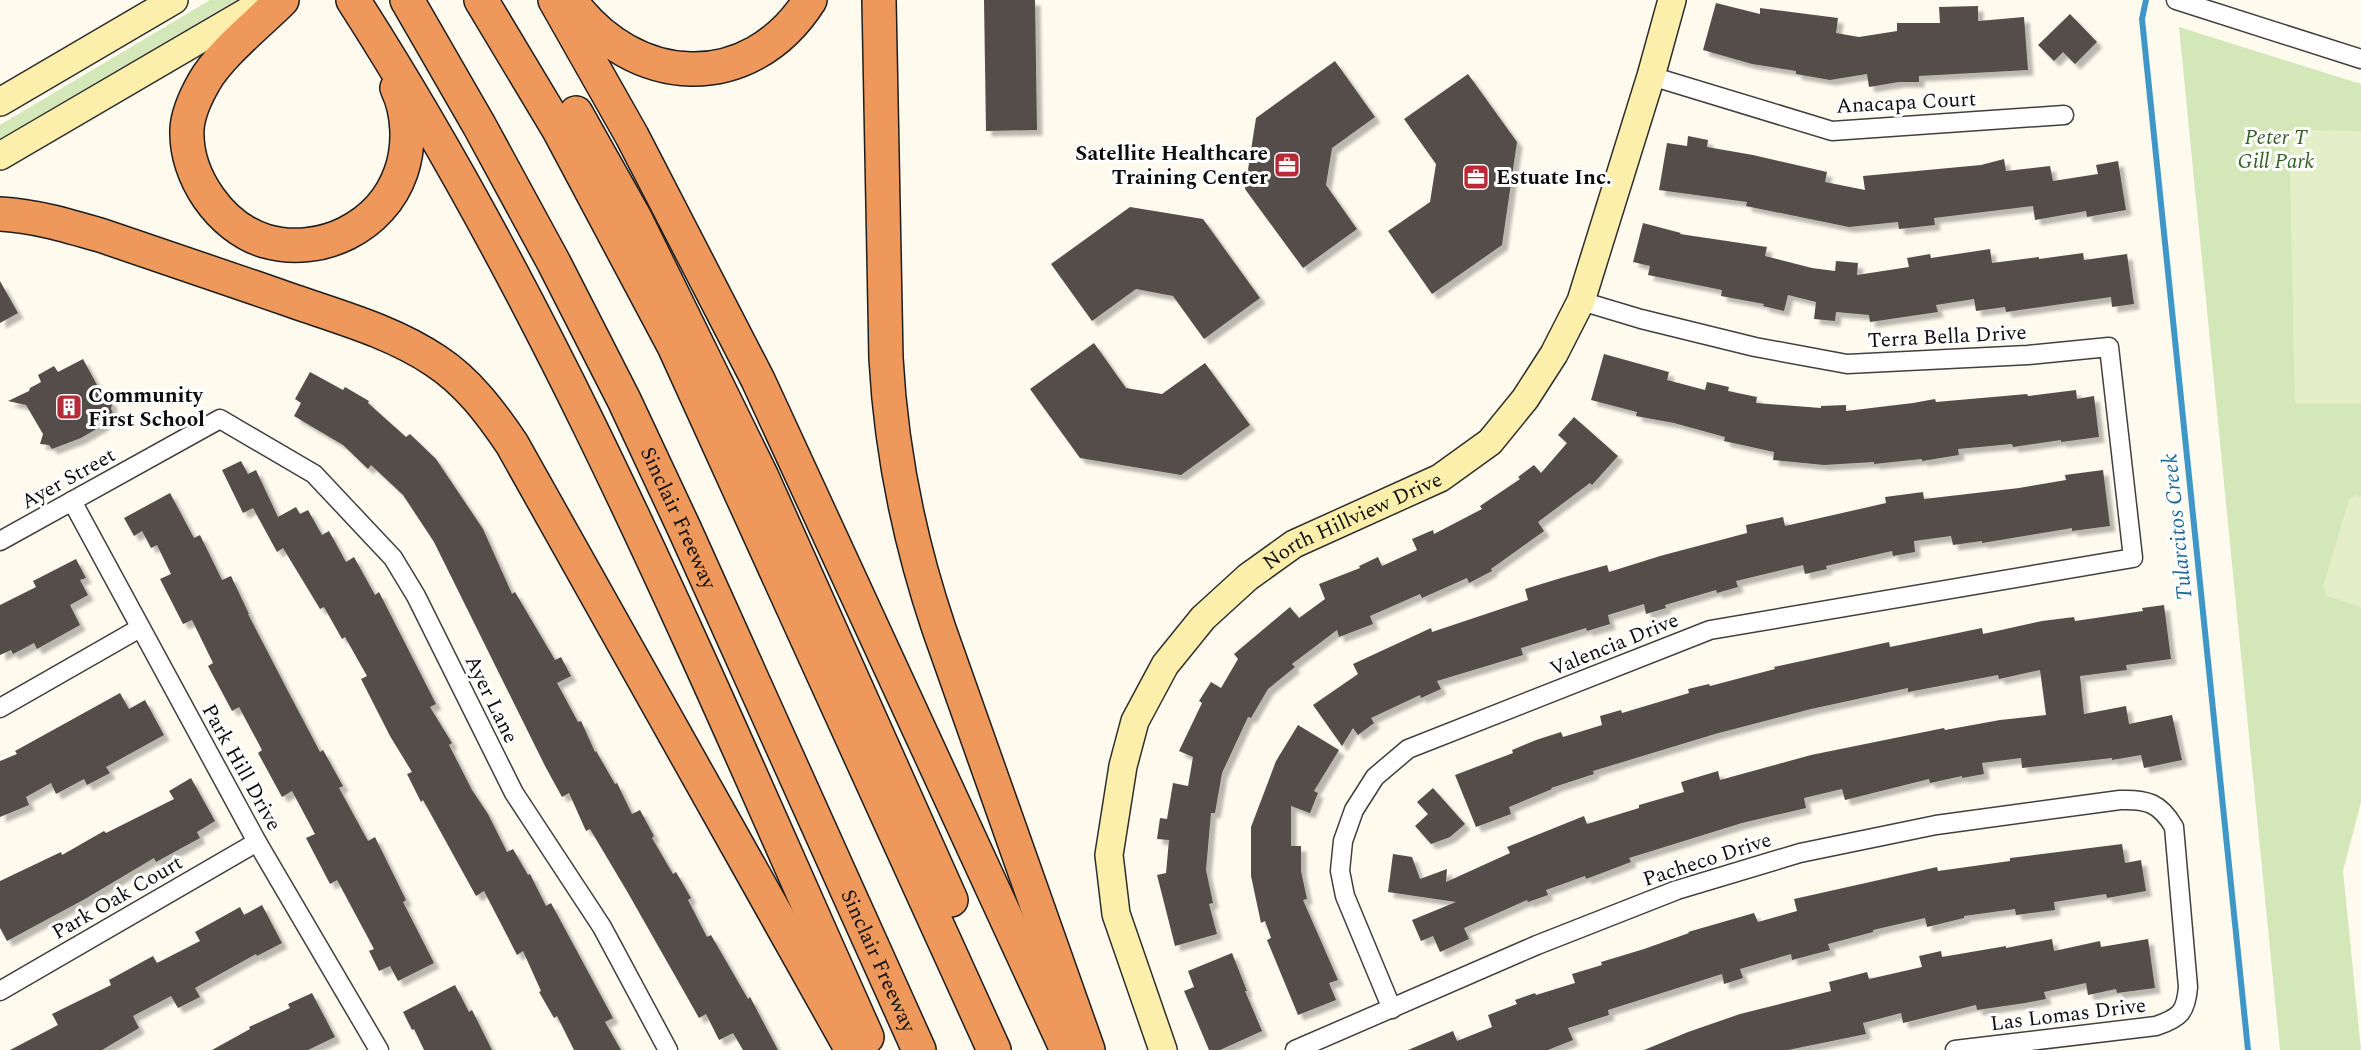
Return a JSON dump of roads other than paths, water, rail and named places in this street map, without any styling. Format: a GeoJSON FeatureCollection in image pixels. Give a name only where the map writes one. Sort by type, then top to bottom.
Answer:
{"type":"FeatureCollection","features":[{"type":"Feature","properties":{"kind":"highway"},"geometry":{"type":"LineString","coordinates":[[282,0],[222,59],[205,80],[193,105],[188,128],[190,153],[197,176],[208,197],[223,215],[241,230],[265,241],[293,245],[320,244],[347,234],[369,220],[386,201],[396,185],[405,153],[406,118],[401,96],[358,8]]}},
{"type":"Feature","properties":{"kind":"highway","name":"Sinclair Freeway"},"geometry":{"type":"LineString","coordinates":[[407,0],[538,234],[624,399],[919,1050]]}},
{"type":"Feature","properties":{"kind":"highway"},"geometry":{"type":"LineString","coordinates":[[481,0],[559,130],[674,346],[994,1050]]}},
{"type":"Feature","properties":{"kind":"highway"},"geometry":{"type":"LineString","coordinates":[[508,0],[561,87],[635,218],[701,350],[762,477],[1018,1050]]}},
{"type":"Feature","properties":{"kind":"highway"},"geometry":{"type":"LineString","coordinates":[[555,0],[632,136],[758,380],[1067,1050]]}},
{"type":"Feature","properties":{"kind":"highway"},"geometry":{"type":"LineString","coordinates":[[570,0],[592,26],[624,51],[645,61],[694,70],[717,67],[742,59],[764,48],[801,15],[810,0]]}},
{"type":"Feature","properties":{"kind":"highway"},"geometry":{"type":"LineString","coordinates":[[879,0],[887,370],[890,415],[900,489],[922,579],[1088,1050]]}},
{"type":"Feature","properties":{"kind":"highway"},"geometry":{"type":"LineString","coordinates":[[358,8],[478,210],[583,411],[654,563],[872,1050]]}},
{"type":"Feature","properties":{"kind":"highway"},"geometry":{"type":"LineString","coordinates":[[0,214],[24,216],[62,224],[103,236],[358,323],[436,360],[457,376],[476,396],[512,444],[852,1050]]}},
{"type":"Feature","properties":{"kind":"street"},"geometry":{"type":"LineString","coordinates":[[0,102],[174,0]]}},
{"type":"Feature","properties":{"kind":"street"},"geometry":{"type":"LineString","coordinates":[[0,156],[267,0]]}},
{"type":"Feature","properties":{"kind":"street","name":"North Hillview Drive"},"geometry":{"type":"LineString","coordinates":[[1163,1050],[1116,914],[1109,855],[1123,766],[1135,721],[1165,665],[1203,618],[1248,577],[1294,544],[1440,478],[1490,442],[1525,399],[1554,354],[1581,301],[1651,76],[1672,0]]}},
{"type":"Feature","properties":{"kind":"street"},"geometry":{"type":"LineString","coordinates":[[2176,0],[2361,59]]}},
{"type":"Feature","properties":{"kind":"street","name":"Anacapa Court"},"geometry":{"type":"LineString","coordinates":[[1651,76],[1832,131],[2064,116]]}},
{"type":"Feature","properties":{"kind":"street","name":"Terra Bella Drive"},"geometry":{"type":"LineString","coordinates":[[1581,301],[1641,319],[1755,347],[1847,364],[2028,355],[2109,347],[2133,558]]}},
{"type":"Feature","properties":{"kind":"street","name":"Ayer Street"},"geometry":{"type":"LineString","coordinates":[[0,541],[220,419]]}},
{"type":"Feature","properties":{"kind":"street","name":"Ayer Lane"},"geometry":{"type":"LineString","coordinates":[[220,419],[314,474],[393,558],[416,596],[514,794],[602,927],[668,1050]]}},
{"type":"Feature","properties":{"kind":"street","name":"Park Hill Drive"},"geometry":{"type":"LineString","coordinates":[[72,501],[257,842],[379,1050]]}},
{"type":"Feature","properties":{"kind":"street","name":"Valencia Drive"},"geometry":{"type":"LineString","coordinates":[[1392,1009],[1345,896],[1340,871],[1343,841],[1354,810],[1375,777],[1408,749],[1710,630],[2133,558]]}},
{"type":"Feature","properties":{"kind":"street"},"geometry":{"type":"LineString","coordinates":[[0,708],[140,628]]}},
{"type":"Feature","properties":{"kind":"street","name":"Pacheco Drive"},"geometry":{"type":"LineString","coordinates":[[1295,1050],[1537,945],[1677,890],[1800,853],[1936,825],[2120,800],[2136,799],[2156,804]]}},
{"type":"Feature","properties":{"kind":"street","name":"Las Lomas Drive"},"geometry":{"type":"LineString","coordinates":[[1955,1050],[2156,1026],[2171,1021],[2182,1013],[2187,1001],[2188,987],[2174,827],[2167,814],[2156,804]]}},
{"type":"Feature","properties":{"kind":"street","name":"Park Oak Court"},"geometry":{"type":"LineString","coordinates":[[0,991],[257,842]]}},
{"type":"Feature","properties":{"kind":"waterway","name":"Tularcitos Creek"},"geometry":{"type":"LineString","coordinates":[[2146,0],[2142,19],[2248,1050]]}},
{"type":"Feature","properties":{"kind":"place","name":"Satellite Healthcare Training Center"},"geometry":{"type":"Point","coordinates":[1287,165]}},
{"type":"Feature","properties":{"kind":"place","name":"Estuate Inc."},"geometry":{"type":"Point","coordinates":[1476,177]}},
{"type":"Feature","properties":{"kind":"place","name":"Community First School"},"geometry":{"type":"Point","coordinates":[69,407]}},
{"type":"Feature","properties":{"kind":"park label","name":"Peter T Gill Park"},"geometry":{"type":"Point","coordinates":[2276,149]}}]}
